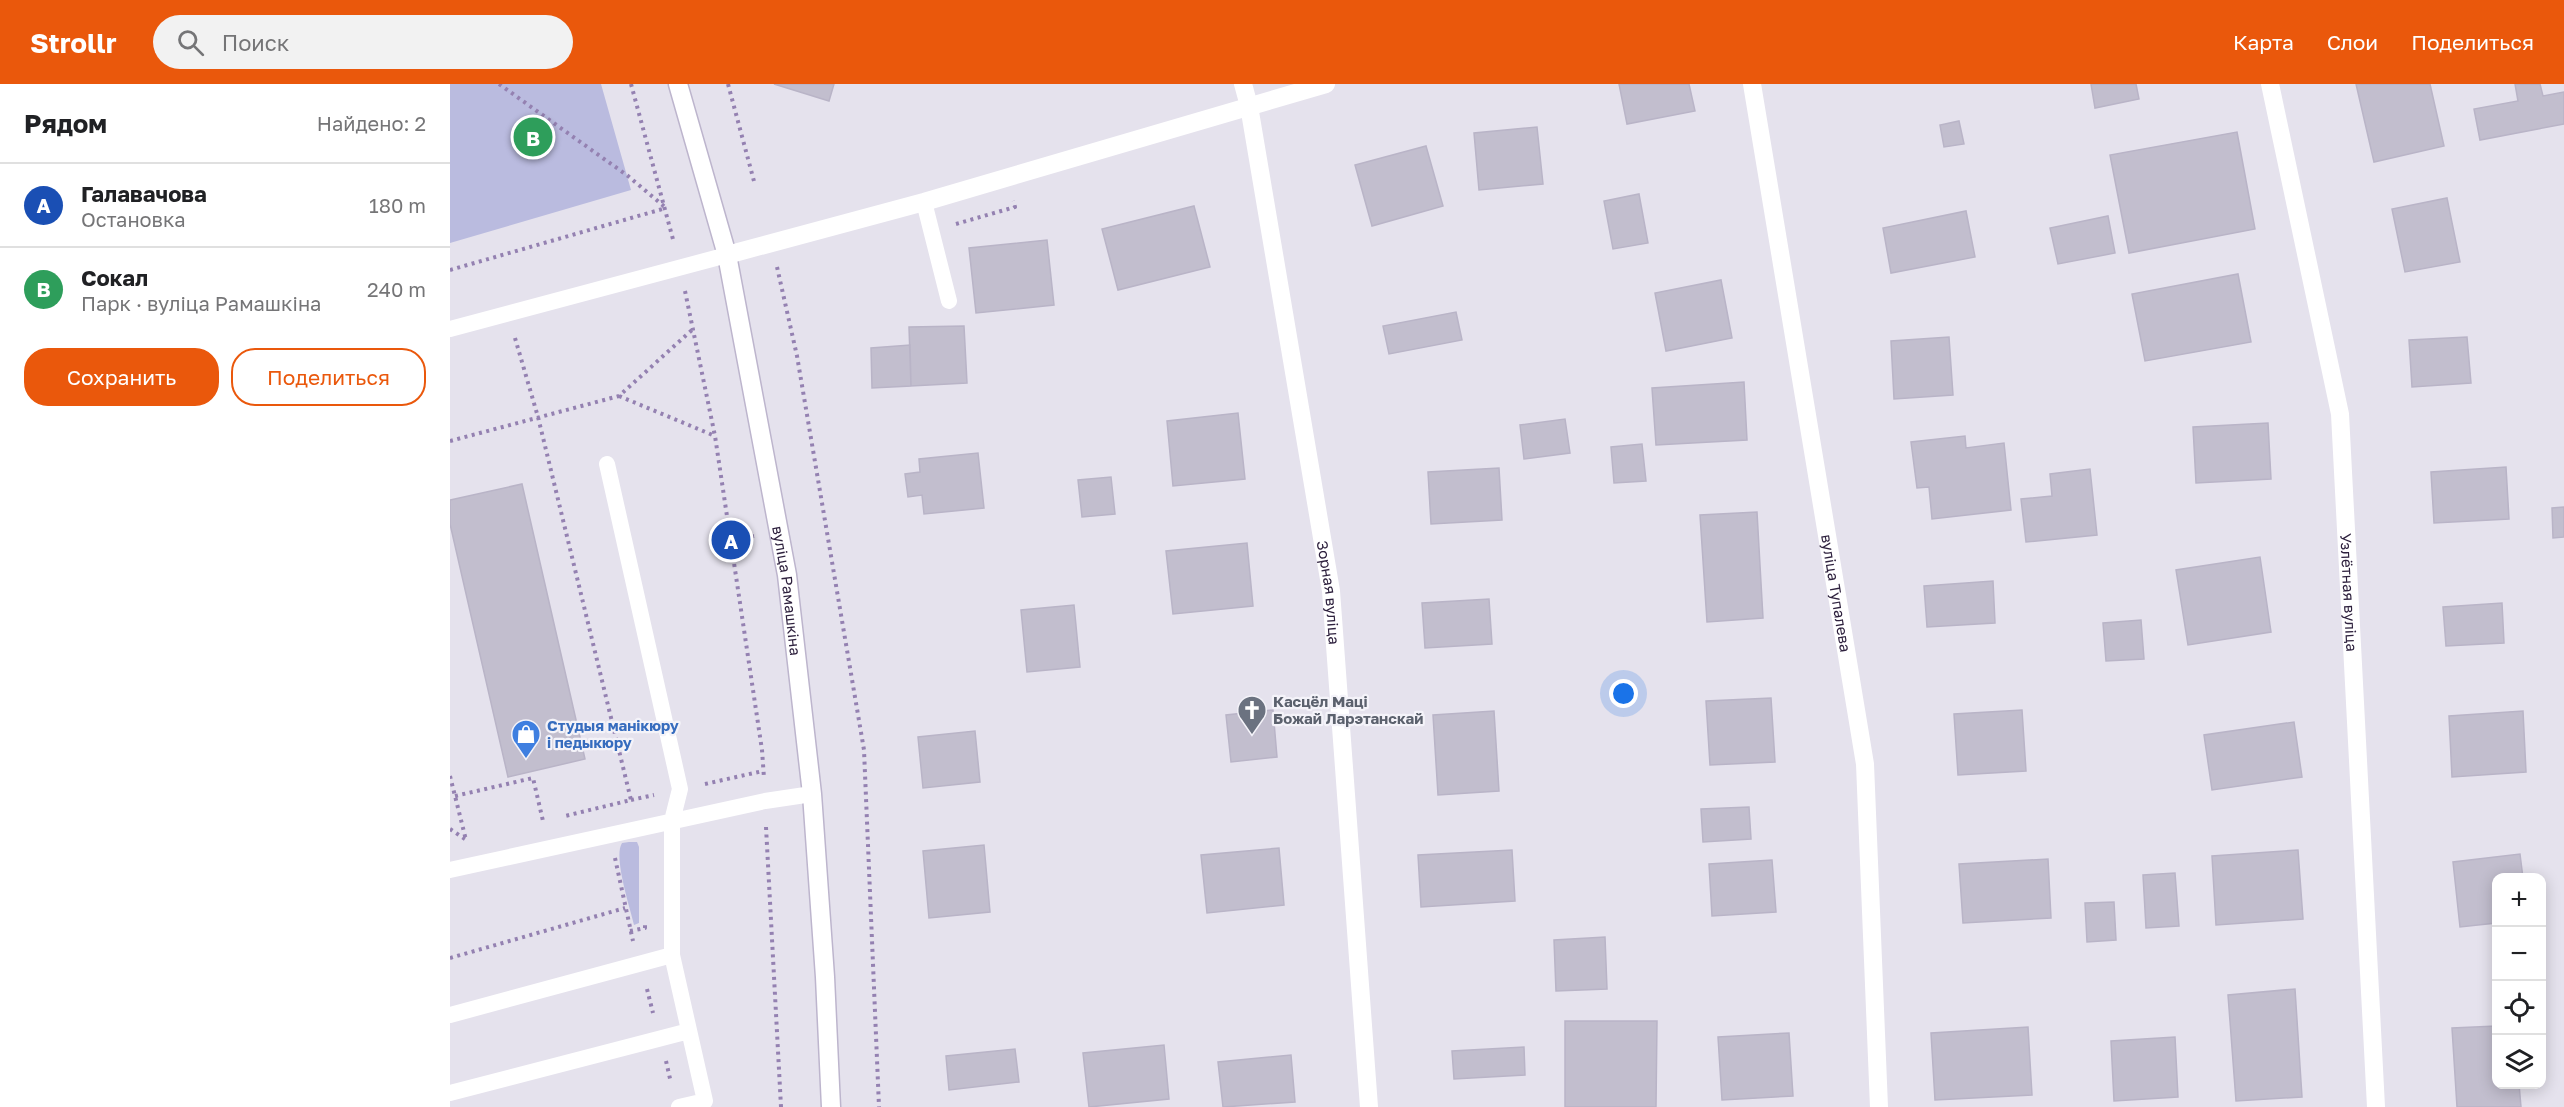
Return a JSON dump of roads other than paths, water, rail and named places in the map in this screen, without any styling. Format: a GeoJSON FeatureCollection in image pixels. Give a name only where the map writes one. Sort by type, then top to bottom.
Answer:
{"type":"FeatureCollection","features":[{"type":"Feature","properties":{"kind":"street","name":"вуліца Рамашкіна"},"geometry":{"type":"LineString","coordinates":[[678,84],[727,255],[787,575],[812,794],[825,977],[831,1107]]}},
{"type":"Feature","properties":{"kind":"street","name":"Зорная вуліца"},"geometry":{"type":"LineString","coordinates":[[1244,84],[1250,106],[1331,591],[1369,1107]]}},
{"type":"Feature","properties":{"kind":"street"},"geometry":{"type":"LineString","coordinates":[[727,255],[924,202],[1326,84]]}},
{"type":"Feature","properties":{"kind":"street","name":"вуліца Тупалева"},"geometry":{"type":"LineString","coordinates":[[1752,84],[1865,764],[1879,1107]]}},
{"type":"Feature","properties":{"kind":"street","name":"Узлётная вуліца"},"geometry":{"type":"LineString","coordinates":[[2270,84],[2340,414],[2376,1107]]}},
{"type":"Feature","properties":{"kind":"lane"},"geometry":{"type":"LineString","coordinates":[[924,202],[949,301]]}},
{"type":"Feature","properties":{"kind":"lane"},"geometry":{"type":"LineString","coordinates":[[450,329],[727,255]]}},
{"type":"Feature","properties":{"kind":"lane"},"geometry":{"type":"LineString","coordinates":[[606,464],[680,789],[672,821],[672,955],[705,1101],[679,1107]]}},
{"type":"Feature","properties":{"kind":"lane"},"geometry":{"type":"LineString","coordinates":[[450,870],[765,801],[812,794]]}},
{"type":"Feature","properties":{"kind":"lane"},"geometry":{"type":"LineString","coordinates":[[450,1015],[672,955]]}},
{"type":"Feature","properties":{"kind":"lane"},"geometry":{"type":"LineString","coordinates":[[450,1093],[689,1031]]}},
{"type":"Feature","properties":{"kind":"place","name":"Сокал"},"geometry":{"type":"Point","coordinates":[533,137]}},
{"type":"Feature","properties":{"kind":"place","name":"Галавачова"},"geometry":{"type":"Point","coordinates":[731,540]}},
{"type":"Feature","properties":{"kind":"place","name":"Касцёл Маці Божай Ларэтанскай"},"geometry":{"type":"Point","coordinates":[1252,736]}},
{"type":"Feature","properties":{"kind":"place","name":"Студыя манікюру і педыкюру"},"geometry":{"type":"Point","coordinates":[526,760]}}]}
